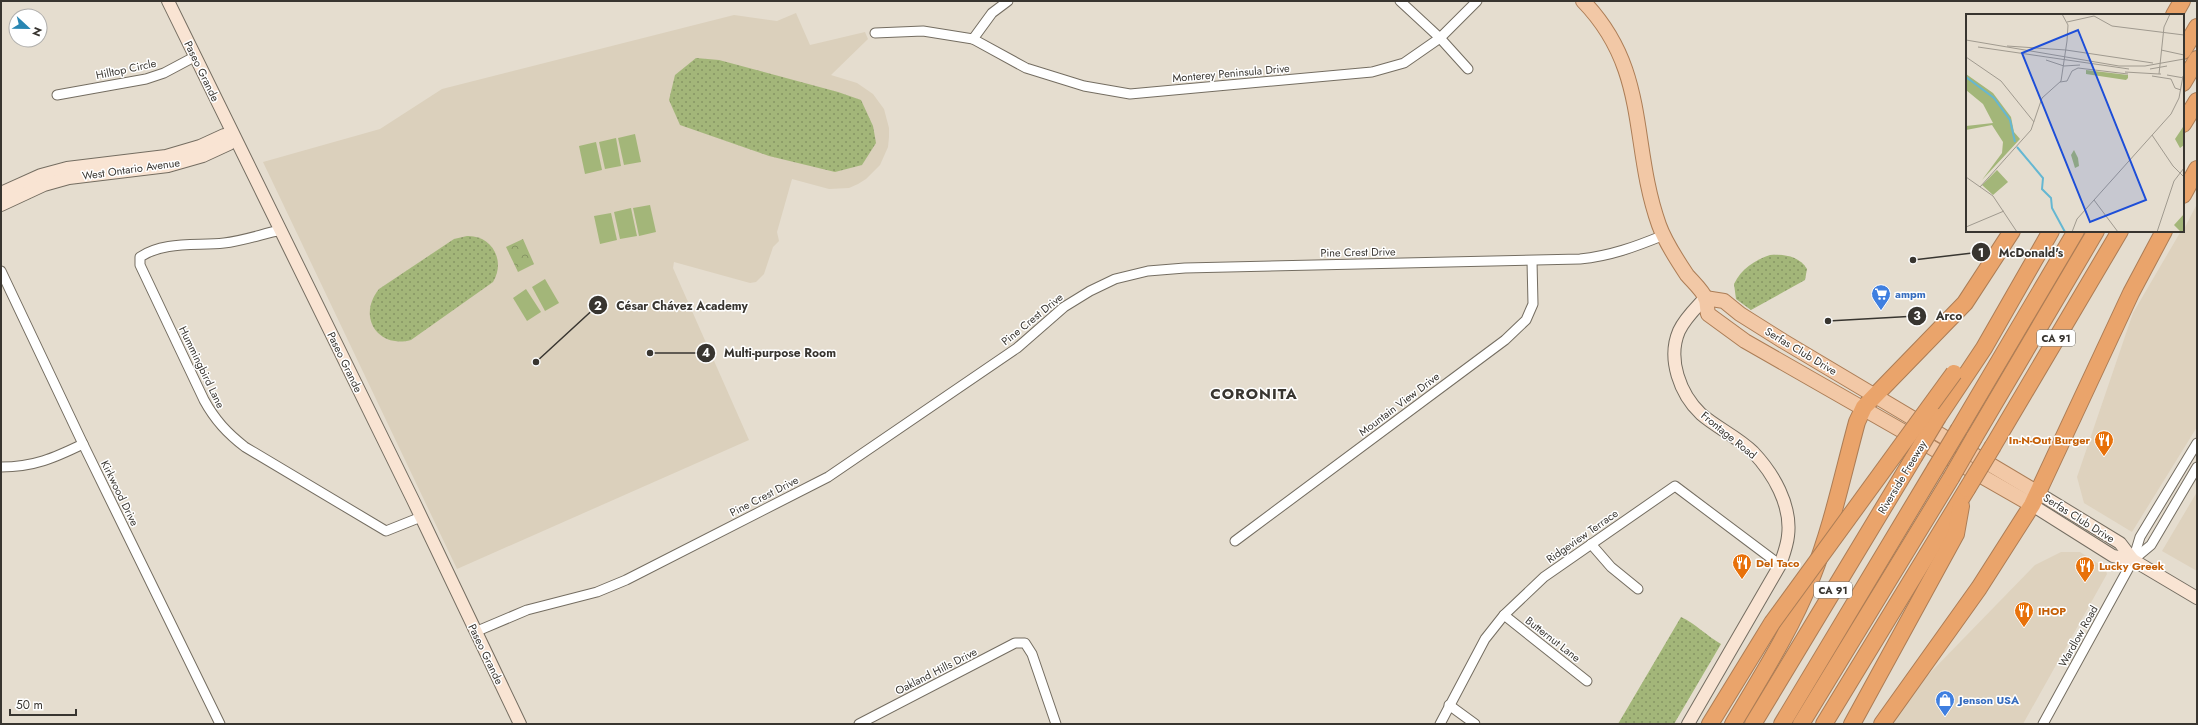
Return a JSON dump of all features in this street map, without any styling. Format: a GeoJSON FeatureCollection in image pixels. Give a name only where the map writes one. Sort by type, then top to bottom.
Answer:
{"type":"FeatureCollection","features":[{"type":"Feature","properties":{"kind":"highway"},"geometry":{"type":"LineString","coordinates":[[2184,49],[2197,27]]}},
{"type":"Feature","properties":{"kind":"highway"},"geometry":{"type":"LineString","coordinates":[[2184,81],[2197,59]]}},
{"type":"Feature","properties":{"kind":"highway"},"geometry":{"type":"LineString","coordinates":[[2184,122],[2197,101]]}},
{"type":"Feature","properties":{"kind":"highway"},"geometry":{"type":"LineString","coordinates":[[2184,193],[2197,169]]}},
{"type":"Feature","properties":{"kind":"highway"},"geometry":{"type":"LineString","coordinates":[[1733,724],[1794,616],[1812,577],[1826,536],[1857,422],[1864,408],[1965,303],[2011,232]]}},
{"type":"Feature","properties":{"kind":"highway","name":"Riverside Freeway"},"geometry":{"type":"LineString","coordinates":[[1753,724],[1938,417],[1984,348],[2050,232]]}},
{"type":"Feature","properties":{"kind":"highway"},"geometry":{"type":"LineString","coordinates":[[1782,724],[2075,232]]}},
{"type":"Feature","properties":{"kind":"highway"},"geometry":{"type":"LineString","coordinates":[[1801,724],[1951,478],[2095,232]]}},
{"type":"Feature","properties":{"kind":"highway","name":"CA 91"},"geometry":{"type":"LineString","coordinates":[[1824,724],[1993,446],[2119,232]]}},
{"type":"Feature","properties":{"kind":"highway"},"geometry":{"type":"LineString","coordinates":[[1882,724],[1979,588],[2035,499],[2128,300],[2163,232]]}},
{"type":"Feature","properties":{"kind":"highway"},"geometry":{"type":"LineString","coordinates":[[1710,724],[1772,623],[1954,373],[1984,348]]}},
{"type":"Feature","properties":{"kind":"highway"},"geometry":{"type":"LineString","coordinates":[[1852,724],[1956,534],[1965,492]]}},
{"type":"Feature","properties":{"kind":"main road","name":"Paseo Grande"},"geometry":{"type":"LineString","coordinates":[[168,1],[421,517],[520,724]]}},
{"type":"Feature","properties":{"kind":"main road","name":"Serfas Club Drive"},"geometry":{"type":"LineString","coordinates":[[1583,1],[1602,24],[1617,49],[1628,75],[1633,92],[1647,179],[1664,235],[1687,274],[1706,298],[1708,314],[1745,341],[1864,408],[2035,499]]}},
{"type":"Feature","properties":{"kind":"main road","name":"West Ontario Avenue"},"geometry":{"type":"LineString","coordinates":[[1,193],[41,175],[67,168],[166,156],[200,146],[224,135],[233,136],[229,144],[185,162],[168,166],[69,178],[44,185],[1,205]]}},
{"type":"Feature","properties":{"kind":"main road","name":"Serfas Club Drive"},"geometry":{"type":"LineString","coordinates":[[1706,298],[1724,301],[1740,314],[1783,342],[1876,396],[2035,499],[2113,556],[2133,560],[2197,598]]}},
{"type":"Feature","properties":{"kind":"main road","name":"Frontage Road"},"geometry":{"type":"LineString","coordinates":[[1688,724],[1780,565],[1788,536],[1788,520],[1781,493],[1769,471],[1752,451],[1701,414],[1687,398],[1678,374],[1675,352],[1679,331],[1690,314],[1706,298]]}},
{"type":"Feature","properties":{"kind":"street"},"geometry":{"type":"LineString","coordinates":[[875,33],[924,32],[973,39],[992,13],[1008,1]]}},
{"type":"Feature","properties":{"kind":"street"},"geometry":{"type":"LineString","coordinates":[[1400,1],[1440,38],[1468,69]]}},
{"type":"Feature","properties":{"kind":"street","name":"Monterey Peninsula Drive"},"geometry":{"type":"LineString","coordinates":[[973,39],[1026,68],[1084,86],[1130,94],[1372,72],[1404,63],[1440,38],[1478,1]]}},
{"type":"Feature","properties":{"kind":"street","name":"Hilltop Circle"},"geometry":{"type":"LineString","coordinates":[[58,95],[146,79],[164,73],[196,56]]}},
{"type":"Feature","properties":{"kind":"street","name":"Hummingbird Lane"},"geometry":{"type":"LineString","coordinates":[[281,230],[225,243],[182,245],[148,252],[140,257],[140,265],[204,400],[215,420],[229,435],[245,447],[386,531],[421,517]]}},
{"type":"Feature","properties":{"kind":"street","name":"Pine Crest Drive"},"geometry":{"type":"LineString","coordinates":[[476,632],[514,614],[597,592],[626,580],[828,477],[1017,348],[1064,307],[1090,291],[1115,279],[1148,271],[1184,268],[1532,261],[1601,257],[1622,252],[1664,235]]}},
{"type":"Feature","properties":{"kind":"street","name":"Mountain View Drive"},"geometry":{"type":"LineString","coordinates":[[1235,541],[1505,340],[1526,320],[1533,304],[1532,261]]}},
{"type":"Feature","properties":{"kind":"street","name":"Kirkwood Drive"},"geometry":{"type":"LineString","coordinates":[[1,271],[83,444],[220,724]]}},
{"type":"Feature","properties":{"kind":"street","name":"Wardlow Road"},"geometry":{"type":"LineString","coordinates":[[2043,724],[2133,560],[2140,537],[2197,443]]}},
{"type":"Feature","properties":{"kind":"street"},"geometry":{"type":"LineString","coordinates":[[1,467],[30,466],[56,457],[83,444]]}},
{"type":"Feature","properties":{"kind":"street","name":"Wardlow Road"},"geometry":{"type":"LineString","coordinates":[[2133,560],[2151,545],[2197,467]]}},
{"type":"Feature","properties":{"kind":"street","name":"Ridgeview Terrace"},"geometry":{"type":"LineString","coordinates":[[1440,724],[1485,639],[1504,615],[1544,577],[1675,486],[1780,565]]}},
{"type":"Feature","properties":{"kind":"street"},"geometry":{"type":"LineString","coordinates":[[1591,544],[1611,567],[1638,589]]}},
{"type":"Feature","properties":{"kind":"street","name":"Butternut Lane"},"geometry":{"type":"LineString","coordinates":[[1504,615],[1587,681]]}},
{"type":"Feature","properties":{"kind":"street","name":"Oakland Hills Drive"},"geometry":{"type":"LineString","coordinates":[[859,724],[1015,643],[1025,643],[1032,654],[1056,724]]}},
{"type":"Feature","properties":{"kind":"street"},"geometry":{"type":"LineString","coordinates":[[1450,705],[1475,724]]}},
{"type":"Feature","properties":{"kind":"shaded area"},"geometry":{"type":"Polygon","coordinates":[[[796,13],[810,45],[865,32],[868,39],[831,75],[857,83],[873,94],[884,109],[889,128],[888,147],[880,165],[866,179],[849,188],[829,189],[792,179],[777,232],[779,241],[773,247],[764,274],[756,282],[750,283],[674,262],[673,268],[749,440],[457,569],[263,162],[380,129],[442,89],[734,15],[777,21],[796,13]]]}},
{"type":"Feature","properties":{"kind":"shaded area"},"geometry":{"type":"Polygon","coordinates":[[[2197,204],[2197,427],[2132,532],[2084,503],[2077,477],[2133,313],[2180,232],[2184,232],[2184,229],[2197,204]]]}},
{"type":"Feature","properties":{"kind":"shaded area"},"geometry":{"type":"Polygon","coordinates":[[[2197,492],[2197,571],[2162,551],[2197,492]]]}},
{"type":"Feature","properties":{"kind":"shaded area"},"geometry":{"type":"Polygon","coordinates":[[[2061,552],[2080,552],[2105,568],[2107,574],[2023,724],[1892,724],[1927,676],[2035,565],[2061,552]]]}},
{"type":"Feature","properties":{"kind":"green space"},"geometry":{"type":"Polygon","coordinates":[[[696,58],[719,60],[838,92],[861,100],[873,126],[876,143],[862,165],[835,172],[769,156],[680,125],[669,100],[675,75],[696,58]]]}},
{"type":"Feature","properties":{"kind":"green space"},"geometry":{"type":"Polygon","coordinates":[[[635,134],[641,162],[624,165],[618,138],[635,134]]]}},
{"type":"Feature","properties":{"kind":"green space"},"geometry":{"type":"Polygon","coordinates":[[[616,138],[621,166],[605,169],[599,142],[616,138]]]}},
{"type":"Feature","properties":{"kind":"green space"},"geometry":{"type":"Polygon","coordinates":[[[596,142],[602,170],[585,174],[579,146],[596,142]]]}},
{"type":"Feature","properties":{"kind":"green space"},"geometry":{"type":"Polygon","coordinates":[[[650,205],[656,232],[639,236],[633,208],[650,205]]]}},
{"type":"Feature","properties":{"kind":"green space"},"geometry":{"type":"Polygon","coordinates":[[[631,208],[637,236],[620,239],[614,212],[631,208]]]}},
{"type":"Feature","properties":{"kind":"green space"},"geometry":{"type":"Polygon","coordinates":[[[611,213],[617,240],[600,244],[594,216],[611,213]]]}},
{"type":"Feature","properties":{"kind":"green space"},"geometry":{"type":"Polygon","coordinates":[[[467,236],[476,237],[483,240],[490,245],[494,251],[498,266],[497,274],[493,282],[411,340],[399,342],[389,340],[380,335],[374,328],[370,319],[370,310],[373,299],[379,289],[454,239],[467,236]]]}},
{"type":"Feature","properties":{"kind":"green space"},"geometry":{"type":"Polygon","coordinates":[[[523,239],[534,264],[518,272],[506,247],[523,239]]]}},
{"type":"Feature","properties":{"kind":"green space"},"geometry":{"type":"Polygon","coordinates":[[[1770,255],[1791,257],[1800,261],[1807,269],[1805,280],[1751,310],[1736,299],[1734,284],[1740,274],[1749,266],[1770,255]]]}},
{"type":"Feature","properties":{"kind":"green space"},"geometry":{"type":"Polygon","coordinates":[[[545,279],[559,303],[545,311],[532,287],[545,279]]]}},
{"type":"Feature","properties":{"kind":"green space"},"geometry":{"type":"Polygon","coordinates":[[[526,289],[541,312],[527,321],[513,298],[526,289]]]}},
{"type":"Feature","properties":{"kind":"green space"},"geometry":{"type":"Polygon","coordinates":[[[1681,617],[1721,644],[1674,724],[1618,724],[1681,617]]]}},
{"type":"Feature","properties":{"kind":"place","name":"McDonald's"},"geometry":{"type":"Point","coordinates":[1913,260]}},
{"type":"Feature","properties":{"kind":"place","name":"ampm"},"geometry":{"type":"Point","coordinates":[1881,311]}},
{"type":"Feature","properties":{"kind":"place","name":"Arco"},"geometry":{"type":"Point","coordinates":[1828,321]}},
{"type":"Feature","properties":{"kind":"place","name":"Multi-purpose Room"},"geometry":{"type":"Point","coordinates":[650,353]}},
{"type":"Feature","properties":{"kind":"place","name":"César Chávez Academy"},"geometry":{"type":"Point","coordinates":[536,362]}},
{"type":"Feature","properties":{"kind":"place","name":"In-N-Out Burger"},"geometry":{"type":"Point","coordinates":[2104,457]}},
{"type":"Feature","properties":{"kind":"place","name":"Del Taco"},"geometry":{"type":"Point","coordinates":[1742,580]}},
{"type":"Feature","properties":{"kind":"place","name":"Lucky Greek"},"geometry":{"type":"Point","coordinates":[2085,583]}},
{"type":"Feature","properties":{"kind":"place","name":"IHOP"},"geometry":{"type":"Point","coordinates":[2024,628]}},
{"type":"Feature","properties":{"kind":"place","name":"Jenson USA"},"geometry":{"type":"Point","coordinates":[1945,717]}},
{"type":"Feature","properties":{"kind":"district","name":"CORONITA"},"geometry":{"type":"Point","coordinates":[1254,394]}}]}
